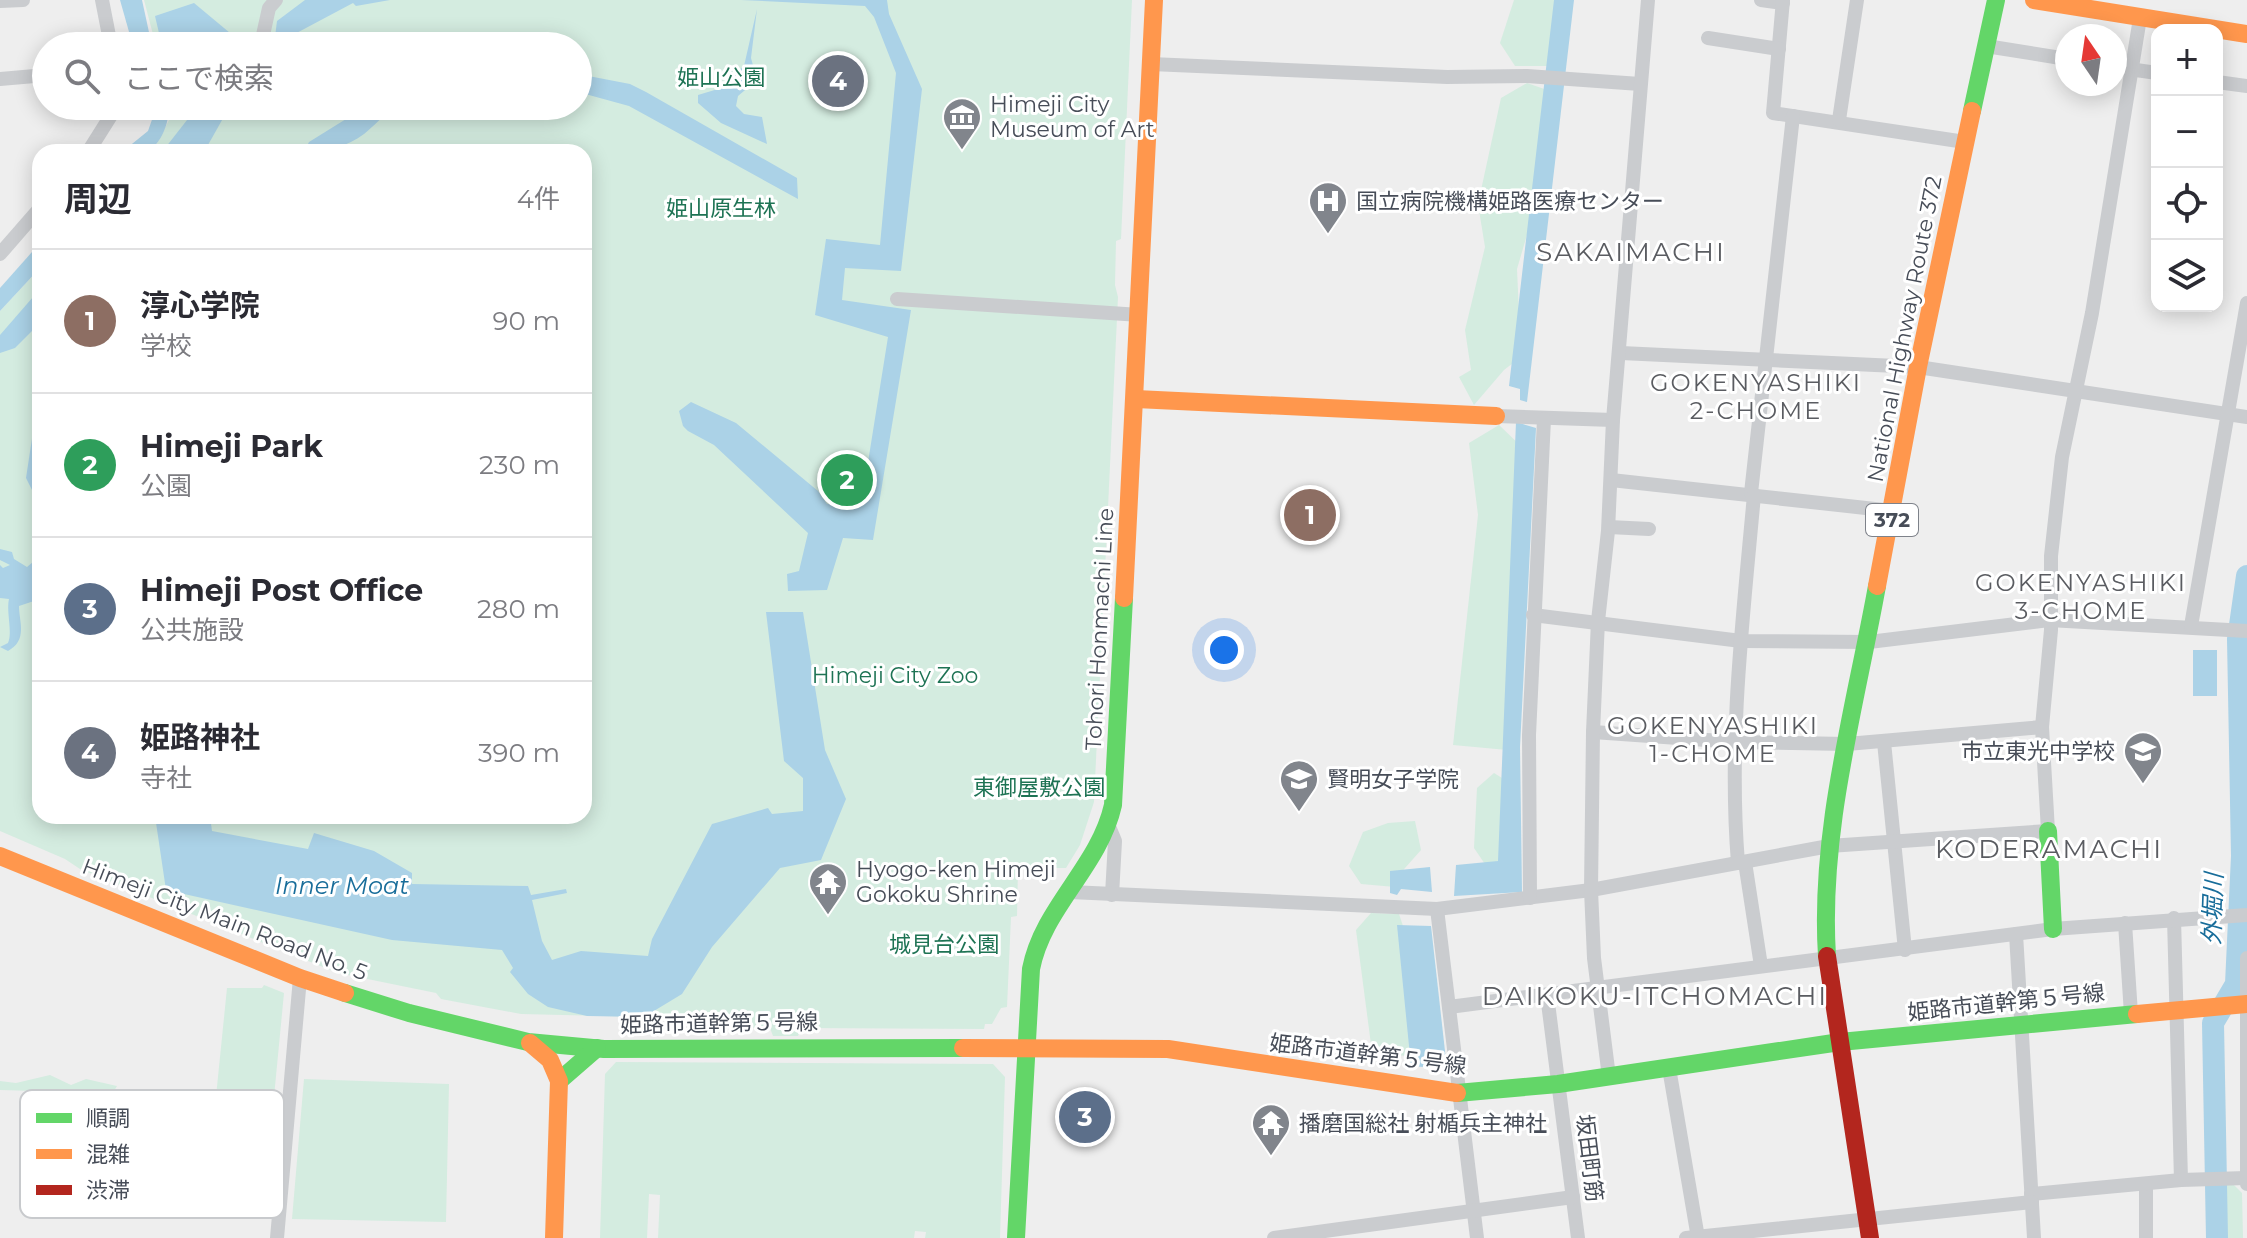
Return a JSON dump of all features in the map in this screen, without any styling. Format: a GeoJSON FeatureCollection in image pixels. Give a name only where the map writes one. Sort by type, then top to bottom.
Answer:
{"type":"FeatureCollection","features":[{"type":"Feature","properties":{"kind":"main road","name":"Tohori Honmachi Line"},"geometry":{"type":"LineString","coordinates":[[1016,1238],[1025,1045],[1034,954],[1047,924],[1110,829],[1136,399],[1154,0]]}},
{"type":"Feature","properties":{"kind":"main road","name":"National Highway Route 372"},"geometry":{"type":"LineString","coordinates":[[1870,1238],[1827,959],[1824,911],[1829,846],[1918,367],[1996,0]]}},
{"type":"Feature","properties":{"kind":"main road"},"geometry":{"type":"LineString","coordinates":[[2034,0],[2247,34]]}},
{"type":"Feature","properties":{"kind":"main road"},"geometry":{"type":"LineString","coordinates":[[1136,399],[1496,416]]}},
{"type":"Feature","properties":{"kind":"main road"},"geometry":{"type":"LineString","coordinates":[[2048,831],[2053,929]]}},
{"type":"Feature","properties":{"kind":"main road","name":"Himeji City Main Road No. 5"},"geometry":{"type":"LineString","coordinates":[[0,856],[300,978],[409,1013],[528,1042]]}},
{"type":"Feature","properties":{"kind":"main road","name":"姫路市道幹第５号線"},"geometry":{"type":"LineString","coordinates":[[528,1042],[597,1048],[1025,1045],[1168,1049],[1458,1093],[1558,1084],[1840,1042],[2246,1004]]}},
{"type":"Feature","properties":{"kind":"main road"},"geometry":{"type":"LineString","coordinates":[[528,1042],[544,1053],[559,1081],[554,1238]]}},
{"type":"Feature","properties":{"kind":"main road"},"geometry":{"type":"LineString","coordinates":[[559,1081],[597,1048]]}},
{"type":"Feature","properties":{"kind":"street"},"geometry":{"type":"LineString","coordinates":[[0,1],[23,0]]}},
{"type":"Feature","properties":{"kind":"street"},"geometry":{"type":"LineString","coordinates":[[102,0],[108,32]]}},
{"type":"Feature","properties":{"kind":"street"},"geometry":{"type":"LineString","coordinates":[[263,32],[269,8],[276,0]]}},
{"type":"Feature","properties":{"kind":"street"},"geometry":{"type":"LineString","coordinates":[[1609,1077],[1598,988],[1591,890],[1593,732],[1598,621],[1609,527],[1613,420],[1621,353],[1648,0]]}},
{"type":"Feature","properties":{"kind":"street"},"geometry":{"type":"LineString","coordinates":[[1761,0],[1783,1],[1773,113],[1839,120],[1965,142]]}},
{"type":"Feature","properties":{"kind":"street"},"geometry":{"type":"LineString","coordinates":[[1839,120],[1857,0]]}},
{"type":"Feature","properties":{"kind":"street"},"geometry":{"type":"LineString","coordinates":[[1070,892],[1437,909],[1591,890],[1829,846],[2048,831],[2042,727],[2051,556],[2074,391],[2092,313],[2140,18]]}},
{"type":"Feature","properties":{"kind":"street"},"geometry":{"type":"LineString","coordinates":[[1708,38],[1779,49]]}},
{"type":"Feature","properties":{"kind":"street"},"geometry":{"type":"LineString","coordinates":[[1986,46],[2055,57]]}},
{"type":"Feature","properties":{"kind":"street"},"geometry":{"type":"LineString","coordinates":[[1151,64],[1447,77],[1527,76],[1640,84]]}},
{"type":"Feature","properties":{"kind":"street"},"geometry":{"type":"LineString","coordinates":[[2127,69],[2151,72]]}},
{"type":"Feature","properties":{"kind":"street"},"geometry":{"type":"LineString","coordinates":[[0,79],[32,76]]}},
{"type":"Feature","properties":{"kind":"street"},"geometry":{"type":"LineString","coordinates":[[2223,83],[2247,86]]}},
{"type":"Feature","properties":{"kind":"street"},"geometry":{"type":"LineString","coordinates":[[1761,966],[1733,806],[1735,742],[1752,494],[1793,116]]}},
{"type":"Feature","properties":{"kind":"street"},"geometry":{"type":"LineString","coordinates":[[93,144],[108,120]]}},
{"type":"Feature","properties":{"kind":"street"},"geometry":{"type":"LineString","coordinates":[[0,254],[32,217]]}},
{"type":"Feature","properties":{"kind":"street"},"geometry":{"type":"LineString","coordinates":[[897,299],[1140,315]]}},
{"type":"Feature","properties":{"kind":"street"},"geometry":{"type":"LineString","coordinates":[[2191,626],[2247,303]]}},
{"type":"Feature","properties":{"kind":"street"},"geometry":{"type":"LineString","coordinates":[[1621,353],[1918,367],[2247,417]]}},
{"type":"Feature","properties":{"kind":"street"},"geometry":{"type":"LineString","coordinates":[[1496,416],[1613,420]]}},
{"type":"Feature","properties":{"kind":"street"},"geometry":{"type":"LineString","coordinates":[[1530,898],[1533,615],[1544,419]]}},
{"type":"Feature","properties":{"kind":"street"},"geometry":{"type":"LineString","coordinates":[[1611,480],[1893,511]]}},
{"type":"Feature","properties":{"kind":"street"},"geometry":{"type":"LineString","coordinates":[[1609,527],[1649,529]]}},
{"type":"Feature","properties":{"kind":"street"},"geometry":{"type":"LineString","coordinates":[[1533,615],[1741,641],[1869,642],[2049,620],[2247,631]]}},
{"type":"Feature","properties":{"kind":"street"},"geometry":{"type":"LineString","coordinates":[[1593,732],[1735,742],[1847,744],[2042,727]]}},
{"type":"Feature","properties":{"kind":"street"},"geometry":{"type":"LineString","coordinates":[[1884,742],[1905,950]]}},
{"type":"Feature","properties":{"kind":"street"},"geometry":{"type":"LineString","coordinates":[[1110,829],[1115,841],[1112,895]]}},
{"type":"Feature","properties":{"kind":"street"},"geometry":{"type":"LineString","coordinates":[[1437,909],[1477,1238]]}},
{"type":"Feature","properties":{"kind":"street"},"geometry":{"type":"LineString","coordinates":[[1449,1007],[2053,929],[2247,915]]}},
{"type":"Feature","properties":{"kind":"street"},"geometry":{"type":"LineString","coordinates":[[2174,918],[2181,1180]]}},
{"type":"Feature","properties":{"kind":"street"},"geometry":{"type":"LineString","coordinates":[[2125,923],[2131,1014]]}},
{"type":"Feature","properties":{"kind":"street"},"geometry":{"type":"LineString","coordinates":[[2016,934],[2034,1238]]}},
{"type":"Feature","properties":{"kind":"street"},"geometry":{"type":"LineString","coordinates":[[1669,1068],[1694,1237],[2181,1180],[2246,1181],[2247,958]]}},
{"type":"Feature","properties":{"kind":"street"},"geometry":{"type":"LineString","coordinates":[[284,1159],[300,978]]}},
{"type":"Feature","properties":{"kind":"street","name":"坂田町筋"},"geometry":{"type":"LineString","coordinates":[[1547,995],[1578,1238]]}},
{"type":"Feature","properties":{"kind":"street"},"geometry":{"type":"LineString","coordinates":[[2146,1184],[2146,1238]]}},
{"type":"Feature","properties":{"kind":"street"},"geometry":{"type":"LineString","coordinates":[[1274,1238],[1573,1197]]}},
{"type":"Feature","properties":{"kind":"street"},"geometry":{"type":"LineString","coordinates":[[277,1238],[279,1218]]}},
{"type":"Feature","properties":{"kind":"green space"},"geometry":{"type":"Polygon","coordinates":[[[144,0],[1132,0],[1121,239],[1116,241],[1115,285],[1118,297],[1094,802],[1080,845],[1066,868],[1018,868],[1017,916],[1011,917],[1007,1007],[1001,1008],[992,1024],[985,1024],[984,1029],[801,1028],[798,1036],[773,1036],[770,1028],[717,1028],[646,1017],[521,1014],[441,999],[436,993],[338,973],[80,869],[65,859],[0,831],[0,311],[32,277],[32,824],[592,824],[592,144],[157,144],[169,120],[592,120],[592,32],[152,32],[144,0]]]}},
{"type":"Feature","properties":{"kind":"green space"},"geometry":{"type":"Polygon","coordinates":[[[1514,0],[1561,0],[1552,66],[1515,66],[1500,43],[1514,0]]]}},
{"type":"Feature","properties":{"kind":"green space"},"geometry":{"type":"Polygon","coordinates":[[[1527,83],[1550,91],[1536,204],[1517,269],[1521,357],[1504,370],[1474,405],[1459,377],[1471,370],[1465,330],[1485,247],[1478,204],[1501,98],[1527,83]]]}},
{"type":"Feature","properties":{"kind":"green space"},"geometry":{"type":"Polygon","coordinates":[[[1499,425],[1526,451],[1507,750],[1453,745],[1478,515],[1469,443],[1499,425]]]}},
{"type":"Feature","properties":{"kind":"green space"},"geometry":{"type":"Polygon","coordinates":[[[1494,773],[1510,783],[1508,855],[1487,867],[1474,848],[1477,788],[1494,773]]]}},
{"type":"Feature","properties":{"kind":"green space"},"geometry":{"type":"Polygon","coordinates":[[[1415,821],[1421,850],[1397,877],[1395,887],[1361,884],[1349,866],[1363,832],[1388,823],[1415,821]]]}},
{"type":"Feature","properties":{"kind":"green space"},"geometry":{"type":"Polygon","coordinates":[[[1371,913],[1399,914],[1405,932],[1419,1047],[1406,1056],[1372,1052],[1356,930],[1371,913]]]}},
{"type":"Feature","properties":{"kind":"green space"},"geometry":{"type":"Polygon","coordinates":[[[264,985],[284,993],[275,1090],[217,1090],[227,988],[262,988],[264,985]]]}},
{"type":"Feature","properties":{"kind":"green space"},"geometry":{"type":"Polygon","coordinates":[[[616,1062],[993,1064],[1005,1077],[1000,1238],[925,1238],[926,1232],[915,1231],[914,1238],[658,1238],[660,1195],[649,1194],[647,1238],[600,1238],[605,1074],[616,1062]]]}},
{"type":"Feature","properties":{"kind":"green space"},"geometry":{"type":"Polygon","coordinates":[[[50,1075],[71,1085],[86,1079],[117,1086],[115,1090],[0,1090],[0,1081],[16,1083],[50,1075]]]}},
{"type":"Feature","properties":{"kind":"green space"},"geometry":{"type":"Polygon","coordinates":[[[304,1079],[449,1084],[446,1222],[292,1219],[304,1079]]]}},
{"type":"Feature","properties":{"kind":"green space"},"geometry":{"type":"Polygon","coordinates":[[[2233,1184],[2242,1193],[2243,1238],[2213,1238],[2211,1185],[2233,1184]]]}},
{"type":"Feature","properties":{"kind":"water"},"geometry":{"type":"Polygon","coordinates":[[[120,0],[142,0],[149,32],[129,32],[120,0]]]}},
{"type":"Feature","properties":{"kind":"water"},"geometry":{"type":"Polygon","coordinates":[[[305,0],[390,0],[356,6],[353,3],[298,32],[276,32],[277,21],[305,0]]]}},
{"type":"Feature","properties":{"kind":"water"},"geometry":{"type":"Polygon","coordinates":[[[741,0],[887,0],[889,14],[922,89],[901,271],[845,268],[842,300],[911,310],[873,540],[843,538],[827,590],[788,591],[787,574],[799,571],[808,533],[714,445],[688,431],[683,426],[679,411],[691,402],[736,423],[818,491],[827,504],[861,506],[888,337],[815,315],[826,239],[880,245],[896,73],[874,17],[865,6],[741,0]]]}},
{"type":"Feature","properties":{"kind":"water"},"geometry":{"type":"Polygon","coordinates":[[[1554,0],[1574,0],[1527,402],[1520,400],[1520,389],[1509,386],[1554,0]]]}},
{"type":"Feature","properties":{"kind":"water"},"geometry":{"type":"Polygon","coordinates":[[[194,3],[229,32],[159,32],[155,16],[194,3]]]}},
{"type":"Feature","properties":{"kind":"water"},"geometry":{"type":"Polygon","coordinates":[[[757,9],[751,58],[757,80],[738,96],[736,106],[744,114],[762,117],[767,144],[721,123],[698,103],[698,95],[718,89],[744,66],[757,9]]]}},
{"type":"Feature","properties":{"kind":"water"},"geometry":{"type":"Polygon","coordinates":[[[592,77],[630,84],[797,178],[798,199],[629,106],[592,96],[592,77]]]}},
{"type":"Feature","properties":{"kind":"water"},"geometry":{"type":"Polygon","coordinates":[[[152,120],[168,120],[156,144],[132,144],[148,131],[152,120]]]}},
{"type":"Feature","properties":{"kind":"water"},"geometry":{"type":"Polygon","coordinates":[[[187,120],[222,120],[209,144],[168,144],[187,120]]]}},
{"type":"Feature","properties":{"kind":"water"},"geometry":{"type":"Polygon","coordinates":[[[344,120],[380,120],[364,134],[345,144],[309,142],[344,120]]]}},
{"type":"Feature","properties":{"kind":"water"},"geometry":{"type":"Polygon","coordinates":[[[32,252],[32,277],[0,311],[0,288],[32,252]]]}},
{"type":"Feature","properties":{"kind":"water"},"geometry":{"type":"Polygon","coordinates":[[[32,298],[32,331],[15,348],[0,353],[0,335],[32,298]]]}},
{"type":"Feature","properties":{"kind":"water"},"geometry":{"type":"Polygon","coordinates":[[[1516,422],[1536,428],[1520,747],[1522,892],[1454,896],[1456,865],[1498,861],[1516,422]]]}},
{"type":"Feature","properties":{"kind":"water"},"geometry":{"type":"Polygon","coordinates":[[[32,439],[32,490],[26,478],[32,439]]]}},
{"type":"Feature","properties":{"kind":"water"},"geometry":{"type":"Polygon","coordinates":[[[0,549],[12,552],[14,559],[27,567],[32,563],[32,602],[19,606],[20,636],[8,651],[0,647],[8,643],[10,634],[9,599],[0,598],[0,565],[3,568],[10,565],[0,560],[0,549]]]}},
{"type":"Feature","properties":{"kind":"water","name":"Inner Moat"},"geometry":{"type":"Polygon","coordinates":[[[766,612],[803,612],[825,750],[846,799],[821,860],[780,868],[712,947],[682,994],[644,1017],[587,1016],[548,1007],[528,994],[510,972],[513,968],[502,950],[392,940],[166,890],[156,824],[211,824],[212,831],[308,849],[314,833],[374,851],[412,873],[412,884],[528,886],[531,895],[566,889],[567,893],[532,900],[542,941],[552,960],[581,951],[648,956],[652,939],[712,824],[768,808],[772,814],[803,811],[803,778],[784,761],[766,612]]]}},
{"type":"Feature","properties":{"kind":"water"},"geometry":{"type":"Polygon","coordinates":[[[2193,650],[2217,650],[2217,696],[2193,696],[2193,650]]]}},
{"type":"Feature","properties":{"kind":"water"},"geometry":{"type":"Polygon","coordinates":[[[1430,867],[1432,892],[1401,889],[1397,895],[1390,893],[1390,871],[1430,867]]]}},
{"type":"Feature","properties":{"kind":"water"},"geometry":{"type":"Polygon","coordinates":[[[1397,925],[1431,926],[1447,1069],[1411,1066],[1397,925]]]}},
{"type":"Feature","properties":{"kind":"waterway","name":"外堀川"},"geometry":{"type":"LineString","coordinates":[[2217,1238],[2213,1023],[2236,984],[2242,856],[2238,639],[2247,576]]}},
{"type":"Feature","properties":{"kind":"traffic: fast"},"geometry":{"type":"LineString","coordinates":[[1972,111],[1996,0]]}},
{"type":"Feature","properties":{"kind":"traffic: fast"},"geometry":{"type":"LineString","coordinates":[[1827,956],[1828,863],[1834,817],[1877,586]]}},
{"type":"Feature","properties":{"kind":"traffic: fast"},"geometry":{"type":"LineString","coordinates":[[1016,1238],[1031,969],[1047,926],[1096,848],[1113,805],[1124,598]]}},
{"type":"Feature","properties":{"kind":"traffic: fast"},"geometry":{"type":"LineString","coordinates":[[2048,831],[2053,929]]}},
{"type":"Feature","properties":{"kind":"traffic: fast"},"geometry":{"type":"LineString","coordinates":[[345,993],[409,1013],[528,1042],[604,1049],[963,1048]]}},
{"type":"Feature","properties":{"kind":"traffic: fast"},"geometry":{"type":"LineString","coordinates":[[1457,1093],[1558,1084],[1840,1042],[2137,1014]]}},
{"type":"Feature","properties":{"kind":"traffic: fast"},"geometry":{"type":"LineString","coordinates":[[559,1081],[597,1048]]}},
{"type":"Feature","properties":{"kind":"traffic: slow"},"geometry":{"type":"LineString","coordinates":[[1124,598],[1154,0]]}},
{"type":"Feature","properties":{"kind":"traffic: slow"},"geometry":{"type":"LineString","coordinates":[[2034,0],[2247,34]]}},
{"type":"Feature","properties":{"kind":"traffic: slow"},"geometry":{"type":"LineString","coordinates":[[1877,586],[1918,367],[1972,111]]}},
{"type":"Feature","properties":{"kind":"traffic: slow"},"geometry":{"type":"LineString","coordinates":[[1136,399],[1496,416]]}},
{"type":"Feature","properties":{"kind":"traffic: slow"},"geometry":{"type":"LineString","coordinates":[[0,856],[300,978],[345,993]]}},
{"type":"Feature","properties":{"kind":"traffic: slow"},"geometry":{"type":"LineString","coordinates":[[2137,1014],[2247,1004]]}},
{"type":"Feature","properties":{"kind":"traffic: slow"},"geometry":{"type":"LineString","coordinates":[[530,1043],[550,1060],[559,1081],[554,1238]]}},
{"type":"Feature","properties":{"kind":"traffic: slow"},"geometry":{"type":"LineString","coordinates":[[963,1048],[1168,1049],[1457,1093]]}},
{"type":"Feature","properties":{"kind":"traffic: jam"},"geometry":{"type":"LineString","coordinates":[[1827,956],[1870,1238]]}},
{"type":"Feature","properties":{"kind":"place","name":"姫路神社"},"geometry":{"type":"Point","coordinates":[838,81]}},
{"type":"Feature","properties":{"kind":"place","name":"Himeji City Museum of Art"},"geometry":{"type":"Point","coordinates":[962,151]}},
{"type":"Feature","properties":{"kind":"place","name":"国立病院機構姫路医療センター"},"geometry":{"type":"Point","coordinates":[1328,235]}},
{"type":"Feature","properties":{"kind":"place","name":"Himeji Park"},"geometry":{"type":"Point","coordinates":[847,480]}},
{"type":"Feature","properties":{"kind":"place","name":"淳心学院"},"geometry":{"type":"Point","coordinates":[1310,515]}},
{"type":"Feature","properties":{"kind":"place","name":"市立東光中学校"},"geometry":{"type":"Point","coordinates":[2143,785]}},
{"type":"Feature","properties":{"kind":"place","name":"賢明女子学院"},"geometry":{"type":"Point","coordinates":[1299,813]}},
{"type":"Feature","properties":{"kind":"place","name":"Hyogo-ken Himeji Gokoku Shrine"},"geometry":{"type":"Point","coordinates":[828,916]}},
{"type":"Feature","properties":{"kind":"place","name":"Himeji Post Office"},"geometry":{"type":"Point","coordinates":[1085,1117]}},
{"type":"Feature","properties":{"kind":"place","name":"播磨国総社 射楯兵主神社"},"geometry":{"type":"Point","coordinates":[1271,1157]}},
{"type":"Feature","properties":{"kind":"district","name":"SAKAIMACHI"},"geometry":{"type":"Point","coordinates":[1631,252]}},
{"type":"Feature","properties":{"kind":"district","name":"GOKENYASHIKI 2-CHOME"},"geometry":{"type":"Point","coordinates":[1756,397]}},
{"type":"Feature","properties":{"kind":"district","name":"GOKENYASHIKI 3-CHOME"},"geometry":{"type":"Point","coordinates":[2081,597]}},
{"type":"Feature","properties":{"kind":"district","name":"GOKENYASHIKI 1-CHOME"},"geometry":{"type":"Point","coordinates":[1713,740]}},
{"type":"Feature","properties":{"kind":"district","name":"KODERAMACHI"},"geometry":{"type":"Point","coordinates":[2049,849]}},
{"type":"Feature","properties":{"kind":"district","name":"DAIKOKU-ITCHOMACHI"},"geometry":{"type":"Point","coordinates":[1655,996]}},
{"type":"Feature","properties":{"kind":"park label","name":"姫山公園"},"geometry":{"type":"Point","coordinates":[721,77]}},
{"type":"Feature","properties":{"kind":"park label","name":"姫山原生林"},"geometry":{"type":"Point","coordinates":[721,208]}},
{"type":"Feature","properties":{"kind":"park label","name":"Himeji City Zoo"},"geometry":{"type":"Point","coordinates":[895,675]}},
{"type":"Feature","properties":{"kind":"park label","name":"東御屋敷公園"},"geometry":{"type":"Point","coordinates":[1039,787]}},
{"type":"Feature","properties":{"kind":"park label","name":"城見台公園"},"geometry":{"type":"Point","coordinates":[944,944]}}]}
